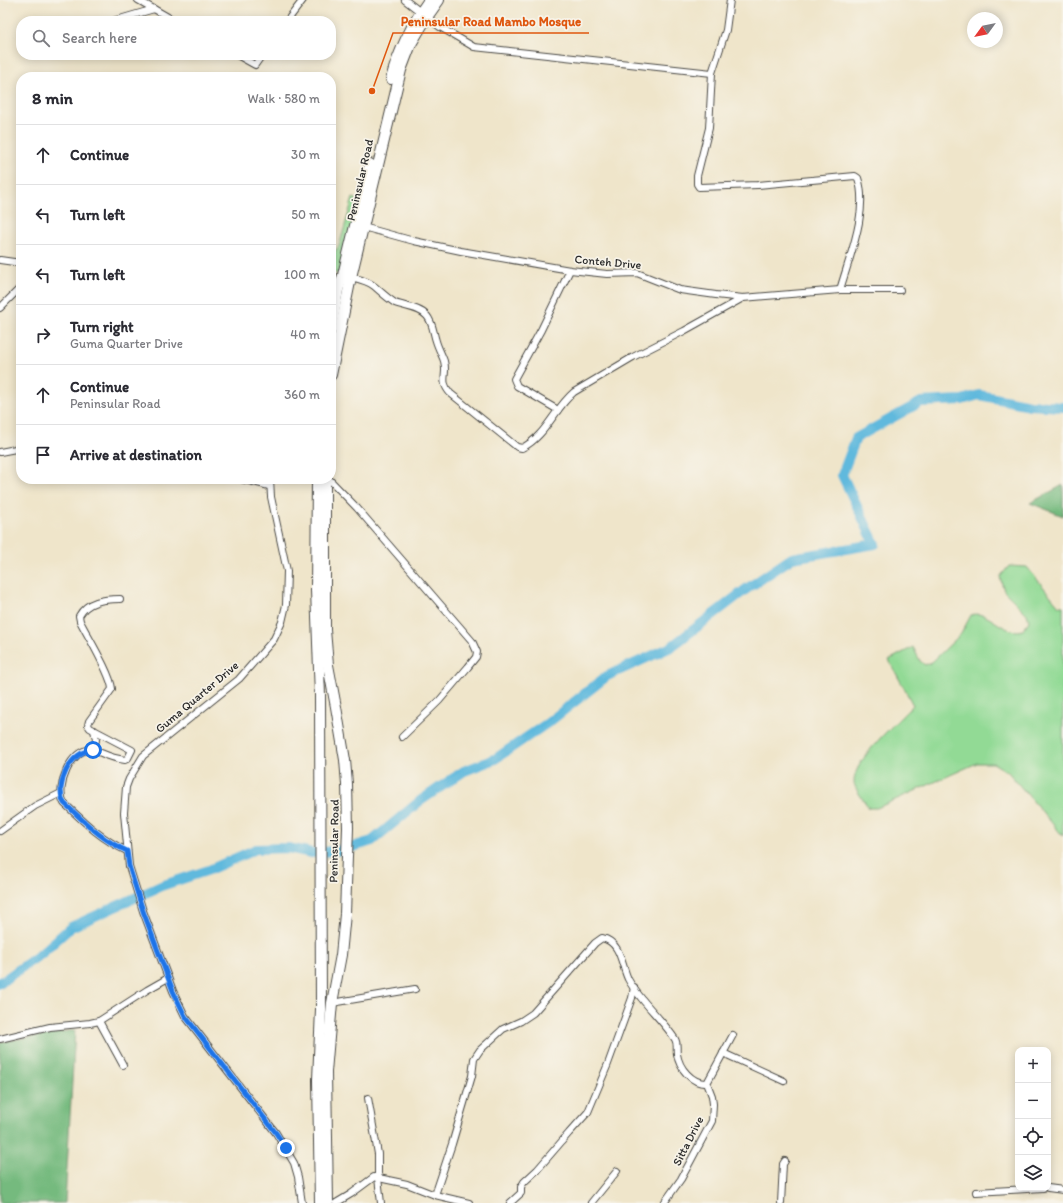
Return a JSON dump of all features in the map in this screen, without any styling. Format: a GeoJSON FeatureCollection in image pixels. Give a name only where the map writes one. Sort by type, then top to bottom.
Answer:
{"type":"FeatureCollection","features":[{"type":"Feature","properties":{"kind":"main road","name":"Peninsular Road"},"geometry":{"type":"LineString","coordinates":[[336,287],[343,275],[380,136],[401,70],[430,0]]}},
{"type":"Feature","properties":{"kind":"main road","name":"Peninsular Road"},"geometry":{"type":"LineString","coordinates":[[424,15],[439,0]]}},
{"type":"Feature","properties":{"kind":"main road","name":"Peninsular Road"},"geometry":{"type":"LineString","coordinates":[[336,321],[351,276],[363,227],[380,136]]}},
{"type":"Feature","properties":{"kind":"main road","name":"Peninsular Road"},"geometry":{"type":"LineString","coordinates":[[317,484],[316,590],[320,696],[321,1010],[318,1080],[320,1203]]}},
{"type":"Feature","properties":{"kind":"main road","name":"Peninsular Road"},"geometry":{"type":"LineString","coordinates":[[325,484],[327,658],[345,760],[348,828],[345,914],[341,955],[332,1003],[326,1072],[328,1203]]}},
{"type":"Feature","properties":{"kind":"street"},"geometry":{"type":"LineString","coordinates":[[138,0],[166,16]]}},
{"type":"Feature","properties":{"kind":"street"},"geometry":{"type":"LineString","coordinates":[[291,16],[303,0]]}},
{"type":"Feature","properties":{"kind":"street"},"geometry":{"type":"LineString","coordinates":[[405,0],[440,27],[474,47],[712,73]]}},
{"type":"Feature","properties":{"kind":"street"},"geometry":{"type":"LineString","coordinates":[[730,0],[726,30],[712,73],[709,128],[697,176],[697,184],[699,187],[758,185],[855,176],[858,178],[861,196],[860,216],[840,290]]}},
{"type":"Feature","properties":{"kind":"street"},"geometry":{"type":"LineString","coordinates":[[130,16],[154,9]]}},
{"type":"Feature","properties":{"kind":"street"},"geometry":{"type":"LineString","coordinates":[[246,60],[255,65],[258,60]]}},
{"type":"Feature","properties":{"kind":"street","name":"Conteh Drive"},"geometry":{"type":"LineString","coordinates":[[363,227],[414,241],[461,251],[570,270],[607,274],[637,274],[680,290],[743,298],[840,290],[900,290]]}},
{"type":"Feature","properties":{"kind":"street"},"geometry":{"type":"LineString","coordinates":[[0,260],[16,262]]}},
{"type":"Feature","properties":{"kind":"street"},"geometry":{"type":"LineString","coordinates":[[558,410],[517,386],[514,379],[541,330],[570,270]]}},
{"type":"Feature","properties":{"kind":"street"},"geometry":{"type":"LineString","coordinates":[[351,276],[374,285],[381,293],[397,304],[419,310],[426,314],[434,329],[435,340],[444,363],[446,373],[443,382],[446,388],[517,447],[522,448],[547,426],[565,400],[587,383],[743,298]]}},
{"type":"Feature","properties":{"kind":"street"},"geometry":{"type":"LineString","coordinates":[[0,308],[16,292]]}},
{"type":"Feature","properties":{"kind":"street"},"geometry":{"type":"LineString","coordinates":[[0,452],[16,449]]}},
{"type":"Feature","properties":{"kind":"street","name":"Guma Quarter Drive"},"geometry":{"type":"LineString","coordinates":[[168,978],[143,911],[129,866],[124,812],[129,779],[143,756],[239,679],[274,639],[282,622],[286,605],[287,571],[278,532],[270,484]]}},
{"type":"Feature","properties":{"kind":"street"},"geometry":{"type":"LineString","coordinates":[[334,484],[357,508],[472,641],[477,652],[476,657],[468,668],[439,701],[402,738]]}},
{"type":"Feature","properties":{"kind":"street"},"geometry":{"type":"LineString","coordinates":[[120,599],[103,600],[93,603],[86,607],[79,616],[80,621],[112,684],[112,690],[88,724],[90,728],[132,750],[128,758],[125,760],[93,750],[87,750],[78,755],[72,760],[66,771],[61,799],[90,828],[105,840],[127,851]]}},
{"type":"Feature","properties":{"kind":"street"},"geometry":{"type":"LineString","coordinates":[[93,750],[96,740],[94,730]]}},
{"type":"Feature","properties":{"kind":"street"},"geometry":{"type":"LineString","coordinates":[[0,831],[35,806],[61,793]]}},
{"type":"Feature","properties":{"kind":"street"},"geometry":{"type":"LineString","coordinates":[[435,1195],[472,1076],[474,1059],[480,1050],[503,1029],[521,1021],[533,1013],[595,943],[602,938],[609,940],[618,950],[628,979],[676,1041],[676,1054],[686,1072],[693,1080],[701,1084],[707,1083],[732,1035]]}},
{"type":"Feature","properties":{"kind":"street"},"geometry":{"type":"LineString","coordinates":[[0,1039],[50,1027],[90,1023],[99,1020],[168,978],[185,1016],[286,1148],[294,1163],[302,1203]]}},
{"type":"Feature","properties":{"kind":"street"},"geometry":{"type":"LineString","coordinates":[[510,1203],[521,1193],[521,1187],[524,1182],[538,1170],[588,1112],[608,1064],[632,998],[634,987]]}},
{"type":"Feature","properties":{"kind":"street"},"geometry":{"type":"LineString","coordinates":[[332,1003],[415,989]]}},
{"type":"Feature","properties":{"kind":"street"},"geometry":{"type":"LineString","coordinates":[[99,1020],[123,1065]]}},
{"type":"Feature","properties":{"kind":"street"},"geometry":{"type":"LineString","coordinates":[[723,1053],[784,1081]]}},
{"type":"Feature","properties":{"kind":"street","name":"Sitta Drive"},"geometry":{"type":"LineString","coordinates":[[664,1203],[681,1179],[712,1121],[712,1096],[707,1083]]}},
{"type":"Feature","properties":{"kind":"street"},"geometry":{"type":"LineString","coordinates":[[368,1098],[378,1154],[378,1178],[381,1203]]}},
{"type":"Feature","properties":{"kind":"street"},"geometry":{"type":"LineString","coordinates":[[781,1203],[783,1164],[785,1161]]}},
{"type":"Feature","properties":{"kind":"street"},"geometry":{"type":"LineString","coordinates":[[591,1203],[617,1171]]}},
{"type":"Feature","properties":{"kind":"street"},"geometry":{"type":"LineString","coordinates":[[336,1203],[352,1194],[374,1177],[407,1184],[435,1195],[469,1203]]}},
{"type":"Feature","properties":{"kind":"street"},"geometry":{"type":"LineString","coordinates":[[1051,1188],[1063,1190]]}},
{"type":"Feature","properties":{"kind":"street"},"geometry":{"type":"LineString","coordinates":[[976,1192],[1015,1190]]}},
{"type":"Feature","properties":{"kind":"green space"},"geometry":{"type":"Polygon","coordinates":[[[353,198],[362,202],[344,277],[336,273],[336,250],[339,246],[353,198]]]}},
{"type":"Feature","properties":{"kind":"green space"},"geometry":{"type":"Polygon","coordinates":[[[1063,485],[1063,516],[1030,503],[1063,485]]]}},
{"type":"Feature","properties":{"kind":"green space"},"geometry":{"type":"Polygon","coordinates":[[[1009,566],[1027,567],[1059,606],[1063,606],[1063,836],[1008,772],[993,763],[977,763],[877,808],[869,808],[854,785],[856,773],[868,752],[913,705],[889,660],[913,647],[920,661],[925,665],[932,662],[961,634],[971,615],[978,614],[984,616],[1009,629],[1016,631],[1023,630],[1029,621],[1027,614],[1004,591],[1000,577],[1009,566]]]}},
{"type":"Feature","properties":{"kind":"green space"},"geometry":{"type":"Polygon","coordinates":[[[75,1030],[65,1203],[0,1203],[0,1042],[75,1030]]]}},
{"type":"Feature","properties":{"kind":"waterway"},"geometry":{"type":"LineString","coordinates":[[0,983],[42,953],[71,927],[161,886],[209,870],[256,849],[288,848],[312,853],[343,850],[372,841],[420,801],[464,771],[495,759],[549,722],[607,676],[671,647],[745,590],[792,558],[875,544],[842,475],[856,438],[921,402],[962,400],[979,395],[1030,405],[1063,407]]}},
{"type":"Feature","properties":{"kind":"place","name":"Peninsular Road Mambo Mosque"},"geometry":{"type":"Point","coordinates":[372,91]}},
{"type":"Feature","properties":{"kind":"route"},"geometry":{"type":"LineString","coordinates":[[93,750],[87,750],[72,760],[64,777],[61,799],[90,828],[105,840],[127,851],[129,866],[143,911],[173,991],[185,1016],[286,1148]]}}]}
